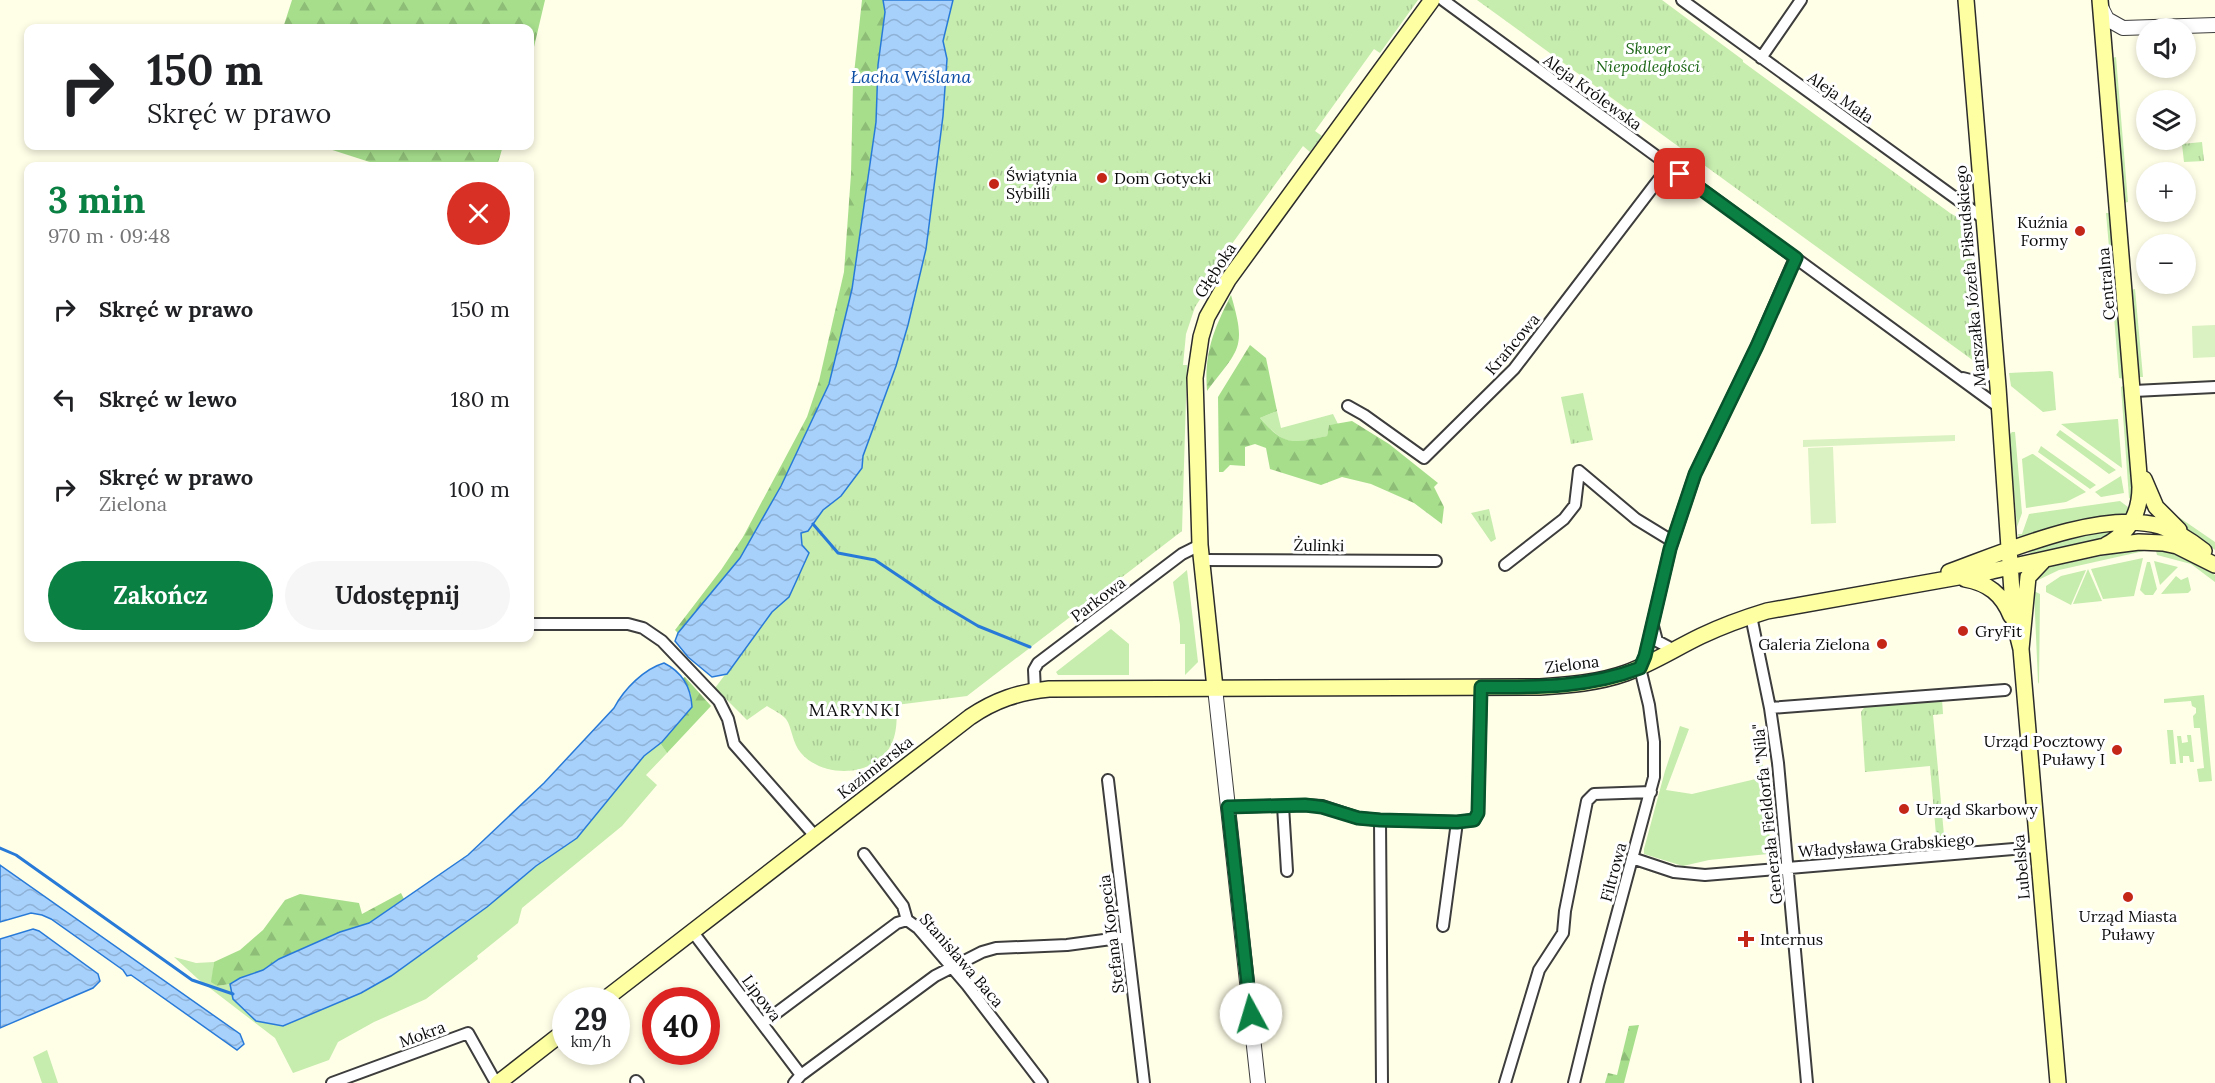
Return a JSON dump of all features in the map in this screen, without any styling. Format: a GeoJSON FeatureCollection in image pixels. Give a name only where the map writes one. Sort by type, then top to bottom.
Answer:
{"type":"FeatureCollection","features":[{"type":"Feature","properties":{"kind":"main road","name":"Głęboka"},"geometry":{"type":"LineString","coordinates":[[1215,688],[1201,552],[1195,378],[1201,337],[1207,317],[1228,280],[1432,0]]}},
{"type":"Feature","properties":{"kind":"main road","name":"Marszałka Józefa Piłsudskiego"},"geometry":{"type":"LineString","coordinates":[[1966,0],[2008,531],[2013,548]]}},
{"type":"Feature","properties":{"kind":"main road","name":"Centralna"},"geometry":{"type":"LineString","coordinates":[[2100,3],[2139,459],[2140,498],[2132,523]]}},
{"type":"Feature","properties":{"kind":"main road"},"geometry":{"type":"LineString","coordinates":[[2139,459],[2146,487],[2156,507],[2215,563]]}},
{"type":"Feature","properties":{"kind":"main road"},"geometry":{"type":"LineString","coordinates":[[2100,547],[2118,537],[2132,523]]}},
{"type":"Feature","properties":{"kind":"main road","name":"Zielona"},"geometry":{"type":"LineString","coordinates":[[1916,583],[2073,529],[2132,523],[2160,526],[2190,540]]}},
{"type":"Feature","properties":{"kind":"main road"},"geometry":{"type":"LineString","coordinates":[[2100,547],[2139,542],[2163,543],[2189,550],[2215,563]]}},
{"type":"Feature","properties":{"kind":"main road","name":"Zielona"},"geometry":{"type":"LineString","coordinates":[[1215,688],[1539,687],[1585,683],[1640,668],[1702,635],[1751,616],[1916,583],[2014,567],[2100,547]]}},
{"type":"Feature","properties":{"kind":"main road"},"geometry":{"type":"LineString","coordinates":[[2013,548],[2030,559],[2043,561]]}},
{"type":"Feature","properties":{"kind":"main road","name":"Lubelska"},"geometry":{"type":"LineString","coordinates":[[2013,548],[2014,621],[2021,648]]}},
{"type":"Feature","properties":{"kind":"main road"},"geometry":{"type":"LineString","coordinates":[[2026,587],[2028,577],[2043,561]]}},
{"type":"Feature","properties":{"kind":"main road"},"geometry":{"type":"LineString","coordinates":[[2014,567],[2026,587]]}},
{"type":"Feature","properties":{"kind":"main road"},"geometry":{"type":"LineString","coordinates":[[1956,578],[1976,581],[1993,589],[2008,607],[2014,621]]}},
{"type":"Feature","properties":{"kind":"main road","name":"Lubelska"},"geometry":{"type":"LineString","coordinates":[[2026,587],[2021,648],[2058,1083]]}},
{"type":"Feature","properties":{"kind":"main road","name":"Kazimierska"},"geometry":{"type":"LineString","coordinates":[[621,987],[984,708],[1011,696],[1035,691],[1215,688]]}},
{"type":"Feature","properties":{"kind":"main road"},"geometry":{"type":"LineString","coordinates":[[497,1083],[552,1041]]}},
{"type":"Feature","properties":{"kind":"street","name":"Aleja Królewska"},"geometry":{"type":"LineString","coordinates":[[1443,0],[1999,407]]}},
{"type":"Feature","properties":{"kind":"street","name":"Aleja Mała"},"geometry":{"type":"LineString","coordinates":[[1682,0],[1983,218]]}},
{"type":"Feature","properties":{"kind":"street"},"geometry":{"type":"LineString","coordinates":[[1761,58],[1801,0]]}},
{"type":"Feature","properties":{"kind":"street"},"geometry":{"type":"LineString","coordinates":[[2100,3],[2108,19],[2123,28]]}},
{"type":"Feature","properties":{"kind":"street"},"geometry":{"type":"LineString","coordinates":[[2105,54],[2112,36],[2123,28],[2215,25]]}},
{"type":"Feature","properties":{"kind":"street","name":"Krańcowa"},"geometry":{"type":"LineString","coordinates":[[1348,406],[1424,458],[1514,369],[1670,166]]}},
{"type":"Feature","properties":{"kind":"street"},"geometry":{"type":"LineString","coordinates":[[1640,668],[1645,656],[1672,541],[1695,474],[1708,442],[1757,346],[1796,258]]}},
{"type":"Feature","properties":{"kind":"street"},"geometry":{"type":"LineString","coordinates":[[1960,377],[1972,381],[1979,380],[1996,367]]}},
{"type":"Feature","properties":{"kind":"street"},"geometry":{"type":"LineString","coordinates":[[2134,391],[2215,387]]}},
{"type":"Feature","properties":{"kind":"street"},"geometry":{"type":"LineString","coordinates":[[1505,565],[1564,519],[1575,505],[1579,471],[1636,519],[1672,541]]}},
{"type":"Feature","properties":{"kind":"street","name":"Żulinki"},"geometry":{"type":"LineString","coordinates":[[1201,552],[1436,561]]}},
{"type":"Feature","properties":{"kind":"street","name":"Parkowa"},"geometry":{"type":"LineString","coordinates":[[1035,691],[1034,670],[1038,663],[1182,554],[1201,552]]}},
{"type":"Feature","properties":{"kind":"street","name":"Generała Fieldorfa \"Nila\""},"geometry":{"type":"LineString","coordinates":[[1751,616],[1779,763],[1807,1083]]}},
{"type":"Feature","properties":{"kind":"street"},"geometry":{"type":"LineString","coordinates":[[1653,623],[1657,641],[1674,650]]}},
{"type":"Feature","properties":{"kind":"street"},"geometry":{"type":"LineString","coordinates":[[534,624],[628,624],[643,628],[662,641],[719,700],[728,719],[734,744],[815,836]]}},
{"type":"Feature","properties":{"kind":"street","name":"Filtrowa"},"geometry":{"type":"LineString","coordinates":[[1574,1083],[1654,777],[1654,742],[1649,705],[1640,668]]}},
{"type":"Feature","properties":{"kind":"street"},"geometry":{"type":"LineString","coordinates":[[1228,807],[1305,805],[1322,807],[1358,818],[1380,820],[1457,822],[1474,820],[1478,813],[1481,687]]}},
{"type":"Feature","properties":{"kind":"street"},"geometry":{"type":"LineString","coordinates":[[1215,688],[1258,1083]]}},
{"type":"Feature","properties":{"kind":"street"},"geometry":{"type":"LineString","coordinates":[[1770,708],[2000,690]]}},
{"type":"Feature","properties":{"kind":"street","name":"Stefana Kopecia"},"geometry":{"type":"LineString","coordinates":[[1108,780],[1144,1083]]}},
{"type":"Feature","properties":{"kind":"street"},"geometry":{"type":"LineString","coordinates":[[1505,1083],[1539,970],[1563,933],[1565,911],[1587,801],[1594,794],[1651,792]]}},
{"type":"Feature","properties":{"kind":"street"},"geometry":{"type":"LineString","coordinates":[[1283,806],[1287,871]]}},
{"type":"Feature","properties":{"kind":"street"},"geometry":{"type":"LineString","coordinates":[[1380,820],[1382,1083]]}},
{"type":"Feature","properties":{"kind":"street"},"geometry":{"type":"LineString","coordinates":[[1443,926],[1457,822]]}},
{"type":"Feature","properties":{"kind":"street","name":"Władysława Grabskiego"},"geometry":{"type":"LineString","coordinates":[[1632,858],[1674,872],[1697,876],[2038,847]]}},
{"type":"Feature","properties":{"kind":"street","name":"Stanisława Baca"},"geometry":{"type":"LineString","coordinates":[[864,854],[903,906],[907,920],[918,928],[967,985],[1037,1081]]}},
{"type":"Feature","properties":{"kind":"street"},"geometry":{"type":"LineString","coordinates":[[763,1023],[897,923],[907,920]]}},
{"type":"Feature","properties":{"kind":"street","name":"Lipowa"},"geometry":{"type":"LineString","coordinates":[[692,931],[763,1023],[797,1079]]}},
{"type":"Feature","properties":{"kind":"street"},"geometry":{"type":"LineString","coordinates":[[797,1079],[950,967],[990,949],[1067,945],[1126,937]]}},
{"type":"Feature","properties":{"kind":"street","name":"Mokra"},"geometry":{"type":"LineString","coordinates":[[332,1083],[468,1033],[497,1083]]}},
{"type":"Feature","properties":{"kind":"green space"},"geometry":{"type":"Polygon","coordinates":[[[292,0],[545,0],[534,47],[534,24],[284,24],[292,0]]]}},
{"type":"Feature","properties":{"kind":"green space"},"geometry":{"type":"Polygon","coordinates":[[[862,0],[883,0],[885,12],[878,65],[876,122],[852,289],[829,384],[781,486],[740,558],[678,633],[675,630],[743,537],[807,417],[819,381],[844,272],[851,174],[853,83],[862,0]]]}},
{"type":"Feature","properties":{"kind":"green space"},"geometry":{"type":"Polygon","coordinates":[[[953,0],[1418,0],[1380,53],[1374,49],[1315,131],[1322,136],[1310,152],[1303,146],[1218,263],[1215,269],[1218,272],[1195,307],[1186,334],[1183,365],[1187,365],[1182,531],[967,696],[896,705],[897,721],[894,736],[884,755],[860,769],[838,771],[818,765],[801,753],[788,722],[780,714],[767,706],[747,720],[715,688],[772,612],[789,597],[802,545],[801,533],[808,531],[823,510],[841,496],[862,468],[863,456],[896,366],[908,325],[926,249],[943,116],[947,59],[943,41],[953,0]]]}},
{"type":"Feature","properties":{"kind":"green space","name":"Skwer Niepodległości"},"geometry":{"type":"Polygon","coordinates":[[[1477,0],[1662,0],[1950,213],[1971,225],[1976,290],[1970,291],[1972,315],[1978,315],[1982,361],[1978,364],[1477,0]]]}},
{"type":"Feature","properties":{"kind":"green space"},"geometry":{"type":"Polygon","coordinates":[[[2116,57],[2128,202],[2124,203],[2112,58],[2116,57]]]}},
{"type":"Feature","properties":{"kind":"green space"},"geometry":{"type":"Polygon","coordinates":[[[2202,142],[2204,161],[2184,162],[2183,150],[2196,150],[2196,143],[2202,142]]]}},
{"type":"Feature","properties":{"kind":"green space"},"geometry":{"type":"Polygon","coordinates":[[[332,150],[502,150],[498,162],[370,162],[332,150]]]}},
{"type":"Feature","properties":{"kind":"green space"},"geometry":{"type":"Polygon","coordinates":[[[2106,213],[2111,213],[2115,264],[2111,270],[2106,213]]]}},
{"type":"Feature","properties":{"kind":"green space"},"geometry":{"type":"Polygon","coordinates":[[[2135,289],[2143,377],[2139,377],[2131,290],[2135,289]]]}},
{"type":"Feature","properties":{"kind":"green space"},"geometry":{"type":"Polygon","coordinates":[[[1231,295],[1238,327],[1237,348],[1207,391],[1209,352],[1231,295]]]}},
{"type":"Feature","properties":{"kind":"green space"},"geometry":{"type":"Polygon","coordinates":[[[2114,316],[2119,318],[2124,379],[2119,378],[2114,316]]]}},
{"type":"Feature","properties":{"kind":"green space"},"geometry":{"type":"Polygon","coordinates":[[[2215,325],[2215,357],[2193,358],[2192,326],[2215,325]]]}},
{"type":"Feature","properties":{"kind":"green space"},"geometry":{"type":"Polygon","coordinates":[[[1250,345],[1266,358],[1277,411],[1260,418],[1276,434],[1290,440],[1305,440],[1327,436],[1329,425],[1352,421],[1389,444],[1438,483],[1434,487],[1444,507],[1442,524],[1414,503],[1371,484],[1342,477],[1321,485],[1270,469],[1266,448],[1255,444],[1245,447],[1245,466],[1230,465],[1223,472],[1219,472],[1218,397],[1250,345]]]}},
{"type":"Feature","properties":{"kind":"green space"},"geometry":{"type":"Polygon","coordinates":[[[2053,372],[2056,410],[2043,412],[2011,386],[2009,373],[2053,372]]]}},
{"type":"Feature","properties":{"kind":"green space"},"geometry":{"type":"Polygon","coordinates":[[[2125,385],[2134,492],[2132,500],[2129,498],[2121,387],[2125,385]]]}},
{"type":"Feature","properties":{"kind":"green space"},"geometry":{"type":"Polygon","coordinates":[[[1583,393],[1593,440],[1571,444],[1561,397],[1583,393]]]}},
{"type":"Feature","properties":{"kind":"green space"},"geometry":{"type":"Polygon","coordinates":[[[1277,411],[1281,428],[1333,414],[1338,424],[1329,425],[1327,436],[1305,441],[1289,441],[1276,434],[1260,418],[1277,411]]]}},
{"type":"Feature","properties":{"kind":"green space"},"geometry":{"type":"Polygon","coordinates":[[[2117,419],[2122,468],[2061,424],[2117,419]]]}},
{"type":"Feature","properties":{"kind":"green space"},"geometry":{"type":"Polygon","coordinates":[[[2060,430],[2116,470],[2109,474],[2056,435],[2060,430]]]}},
{"type":"Feature","properties":{"kind":"green space"},"geometry":{"type":"Polygon","coordinates":[[[2015,432],[2022,513],[2017,527],[2009,435],[2015,432]]]}},
{"type":"Feature","properties":{"kind":"green space"},"geometry":{"type":"Polygon","coordinates":[[[1955,435],[1955,441],[1803,447],[1803,440],[1955,435]]]}},
{"type":"Feature","properties":{"kind":"green space"},"geometry":{"type":"Polygon","coordinates":[[[2041,446],[2096,485],[2090,489],[2038,452],[2041,446]]]}},
{"type":"Feature","properties":{"kind":"green space"},"geometry":{"type":"Polygon","coordinates":[[[1833,447],[1836,523],[1811,524],[1808,448],[1833,447]]]}},
{"type":"Feature","properties":{"kind":"green space"},"geometry":{"type":"Polygon","coordinates":[[[2033,454],[2086,492],[2066,502],[2026,508],[2022,459],[2033,454]]]}},
{"type":"Feature","properties":{"kind":"green space"},"geometry":{"type":"Polygon","coordinates":[[[2121,476],[2124,493],[2101,497],[2095,492],[2121,476]]]}},
{"type":"Feature","properties":{"kind":"green space"},"geometry":{"type":"Polygon","coordinates":[[[2120,501],[2132,510],[2128,516],[2019,539],[2018,534],[2022,534],[2029,514],[2120,501]]]}},
{"type":"Feature","properties":{"kind":"green space"},"geometry":{"type":"Polygon","coordinates":[[[2164,507],[2215,542],[2215,550],[2171,519],[2164,507]]]}},
{"type":"Feature","properties":{"kind":"green space"},"geometry":{"type":"Polygon","coordinates":[[[1489,509],[1496,539],[1491,542],[1471,513],[1489,509]]]}},
{"type":"Feature","properties":{"kind":"green space"},"geometry":{"type":"Polygon","coordinates":[[[2116,529],[2110,535],[2102,538],[2035,555],[2028,552],[2059,538],[2116,529]]]}},
{"type":"Feature","properties":{"kind":"green space"},"geometry":{"type":"Polygon","coordinates":[[[2145,547],[2144,551],[2059,570],[2036,581],[2048,567],[2145,547]]]}},
{"type":"Feature","properties":{"kind":"green space"},"geometry":{"type":"Polygon","coordinates":[[[2155,547],[2179,553],[2194,561],[2215,575],[2215,582],[2191,564],[2157,555],[2155,547]]]}},
{"type":"Feature","properties":{"kind":"green space"},"geometry":{"type":"Polygon","coordinates":[[[2143,558],[2134,596],[2103,599],[2091,569],[2143,558]]]}},
{"type":"Feature","properties":{"kind":"green space"},"geometry":{"type":"Polygon","coordinates":[[[2154,561],[2178,567],[2160,585],[2154,561]]]}},
{"type":"Feature","properties":{"kind":"green space"},"geometry":{"type":"Polygon","coordinates":[[[2147,562],[2150,562],[2157,589],[2153,595],[2145,595],[2140,590],[2147,562]]]}},
{"type":"Feature","properties":{"kind":"green space"},"geometry":{"type":"Polygon","coordinates":[[[2088,569],[2102,601],[2073,604],[2088,569]]]}},
{"type":"Feature","properties":{"kind":"green space"},"geometry":{"type":"Polygon","coordinates":[[[1187,570],[1198,662],[1185,675],[1185,644],[1180,644],[1180,625],[1173,582],[1187,570]]]}},
{"type":"Feature","properties":{"kind":"green space"},"geometry":{"type":"Polygon","coordinates":[[[2086,570],[2071,605],[2046,592],[2046,586],[2061,576],[2086,570]]]}},
{"type":"Feature","properties":{"kind":"green space"},"geometry":{"type":"Polygon","coordinates":[[[2176,576],[2181,580],[2188,577],[2191,590],[2188,593],[2161,594],[2176,576]]]}},
{"type":"Feature","properties":{"kind":"green space"},"geometry":{"type":"Polygon","coordinates":[[[2034,591],[2040,594],[2039,684],[2038,682],[2034,591]]]}},
{"type":"Feature","properties":{"kind":"green space"},"geometry":{"type":"Polygon","coordinates":[[[1111,629],[1129,644],[1129,675],[1058,675],[1056,672],[1111,629]]]}},
{"type":"Feature","properties":{"kind":"green space"},"geometry":{"type":"Polygon","coordinates":[[[685,677],[711,706],[667,753],[660,743],[692,707],[691,694],[683,678],[685,677]]]}},
{"type":"Feature","properties":{"kind":"green space"},"geometry":{"type":"Polygon","coordinates":[[[2204,695],[2212,781],[2199,782],[2197,769],[2204,768],[2200,728],[2194,728],[2193,716],[2196,708],[2192,706],[2191,701],[2164,703],[2164,699],[2204,695]]]}},
{"type":"Feature","properties":{"kind":"green space"},"geometry":{"type":"Polygon","coordinates":[[[1942,699],[1943,714],[1933,715],[1945,846],[1937,846],[1930,766],[1865,772],[1861,712],[1866,705],[1942,699]]]}},
{"type":"Feature","properties":{"kind":"green space"},"geometry":{"type":"Polygon","coordinates":[[[1680,726],[1689,729],[1666,790],[1692,794],[1760,778],[1759,759],[1762,759],[1771,850],[1768,854],[1709,860],[1683,866],[1644,854],[1665,771],[1680,726]]]}},
{"type":"Feature","properties":{"kind":"green space"},"geometry":{"type":"Polygon","coordinates":[[[2167,730],[2173,730],[2176,764],[2170,764],[2167,730]]]}},
{"type":"Feature","properties":{"kind":"green space"},"geometry":{"type":"Polygon","coordinates":[[[2187,735],[2191,735],[2194,762],[2190,762],[2189,756],[2183,756],[2183,763],[2180,763],[2177,736],[2181,736],[2182,743],[2188,742],[2187,735]]]}},
{"type":"Feature","properties":{"kind":"green space"},"geometry":{"type":"Polygon","coordinates":[[[660,743],[667,753],[646,775],[657,785],[622,826],[522,908],[518,923],[477,956],[478,959],[426,999],[374,1022],[338,1042],[329,1060],[293,1073],[275,1038],[198,979],[174,957],[196,963],[214,962],[212,982],[217,986],[230,984],[233,999],[256,1021],[283,1026],[361,993],[391,976],[487,907],[536,866],[577,838],[644,756],[660,743]]]}},
{"type":"Feature","properties":{"kind":"green space"},"geometry":{"type":"Polygon","coordinates":[[[401,893],[404,899],[369,923],[340,932],[230,984],[217,986],[211,982],[214,962],[240,950],[263,930],[285,900],[300,894],[359,903],[362,914],[401,893]]]}},
{"type":"Feature","properties":{"kind":"green space"},"geometry":{"type":"Polygon","coordinates":[[[1639,1025],[1624,1083],[1605,1083],[1608,1073],[1617,1075],[1629,1026],[1639,1025]]]}},
{"type":"Feature","properties":{"kind":"green space"},"geometry":{"type":"Polygon","coordinates":[[[47,1050],[58,1083],[42,1083],[33,1057],[47,1050]]]}},
{"type":"Feature","properties":{"kind":"water","name":"Łacha Wiślana"},"geometry":{"type":"Polygon","coordinates":[[[883,0],[953,0],[943,41],[947,59],[943,116],[926,249],[908,325],[896,366],[863,456],[862,468],[841,496],[823,510],[808,531],[801,533],[802,545],[809,553],[789,597],[772,612],[727,674],[712,677],[688,657],[675,641],[678,633],[740,558],[781,486],[829,384],[852,289],[876,122],[878,65],[885,12],[883,0]]]}},
{"type":"Feature","properties":{"kind":"water"},"geometry":{"type":"Polygon","coordinates":[[[664,663],[681,676],[690,693],[692,707],[662,742],[644,756],[577,838],[536,866],[487,907],[391,976],[361,993],[283,1026],[256,1021],[233,999],[230,984],[340,932],[369,923],[468,855],[544,783],[614,708],[635,681],[649,670],[664,663]]]}},
{"type":"Feature","properties":{"kind":"water"},"geometry":{"type":"Polygon","coordinates":[[[0,865],[240,1034],[244,1044],[237,1050],[131,975],[127,976],[123,970],[51,919],[31,913],[0,922],[0,865]]]}},
{"type":"Feature","properties":{"kind":"water"},"geometry":{"type":"Polygon","coordinates":[[[33,929],[98,974],[100,981],[93,988],[0,1028],[0,939],[33,929]]]}},
{"type":"Feature","properties":{"kind":"waterway"},"geometry":{"type":"LineString","coordinates":[[813,524],[838,553],[875,560],[978,626],[1030,647]]}},
{"type":"Feature","properties":{"kind":"waterway"},"geometry":{"type":"LineString","coordinates":[[0,848],[16,855],[192,980],[233,994]]}},
{"type":"Feature","properties":{"kind":"place","name":"Dom Gotycki"},"geometry":{"type":"Point","coordinates":[1102,178]}},
{"type":"Feature","properties":{"kind":"place","name":"Świątynia Sybilli"},"geometry":{"type":"Point","coordinates":[994,184]}},
{"type":"Feature","properties":{"kind":"place","name":"Kuźnia Formy"},"geometry":{"type":"Point","coordinates":[2080,231]}},
{"type":"Feature","properties":{"kind":"place","name":"GryFit"},"geometry":{"type":"Point","coordinates":[1963,631]}},
{"type":"Feature","properties":{"kind":"place","name":"Galeria Zielona"},"geometry":{"type":"Point","coordinates":[1882,644]}},
{"type":"Feature","properties":{"kind":"place","name":"Urząd Pocztowy Puławy I"},"geometry":{"type":"Point","coordinates":[2117,750]}},
{"type":"Feature","properties":{"kind":"place","name":"Urząd Skarbowy"},"geometry":{"type":"Point","coordinates":[1904,809]}},
{"type":"Feature","properties":{"kind":"place","name":"Urząd Miasta Puławy"},"geometry":{"type":"Point","coordinates":[2128,897]}},
{"type":"Feature","properties":{"kind":"place","name":"Internus"},"geometry":{"type":"Point","coordinates":[1746,939]}},
{"type":"Feature","properties":{"kind":"district","name":"MARYNKI"},"geometry":{"type":"Point","coordinates":[855,710]}},
{"type":"Feature","properties":{"kind":"route"},"geometry":{"type":"LineString","coordinates":[[1251,1014],[1228,807],[1305,805],[1336,810],[1358,818],[1380,820],[1457,822],[1474,820],[1478,813],[1481,687],[1539,687],[1585,683],[1640,668],[1645,656],[1670,549],[1695,474],[1708,442],[1757,346],[1796,258],[1680,174]]}}]}
